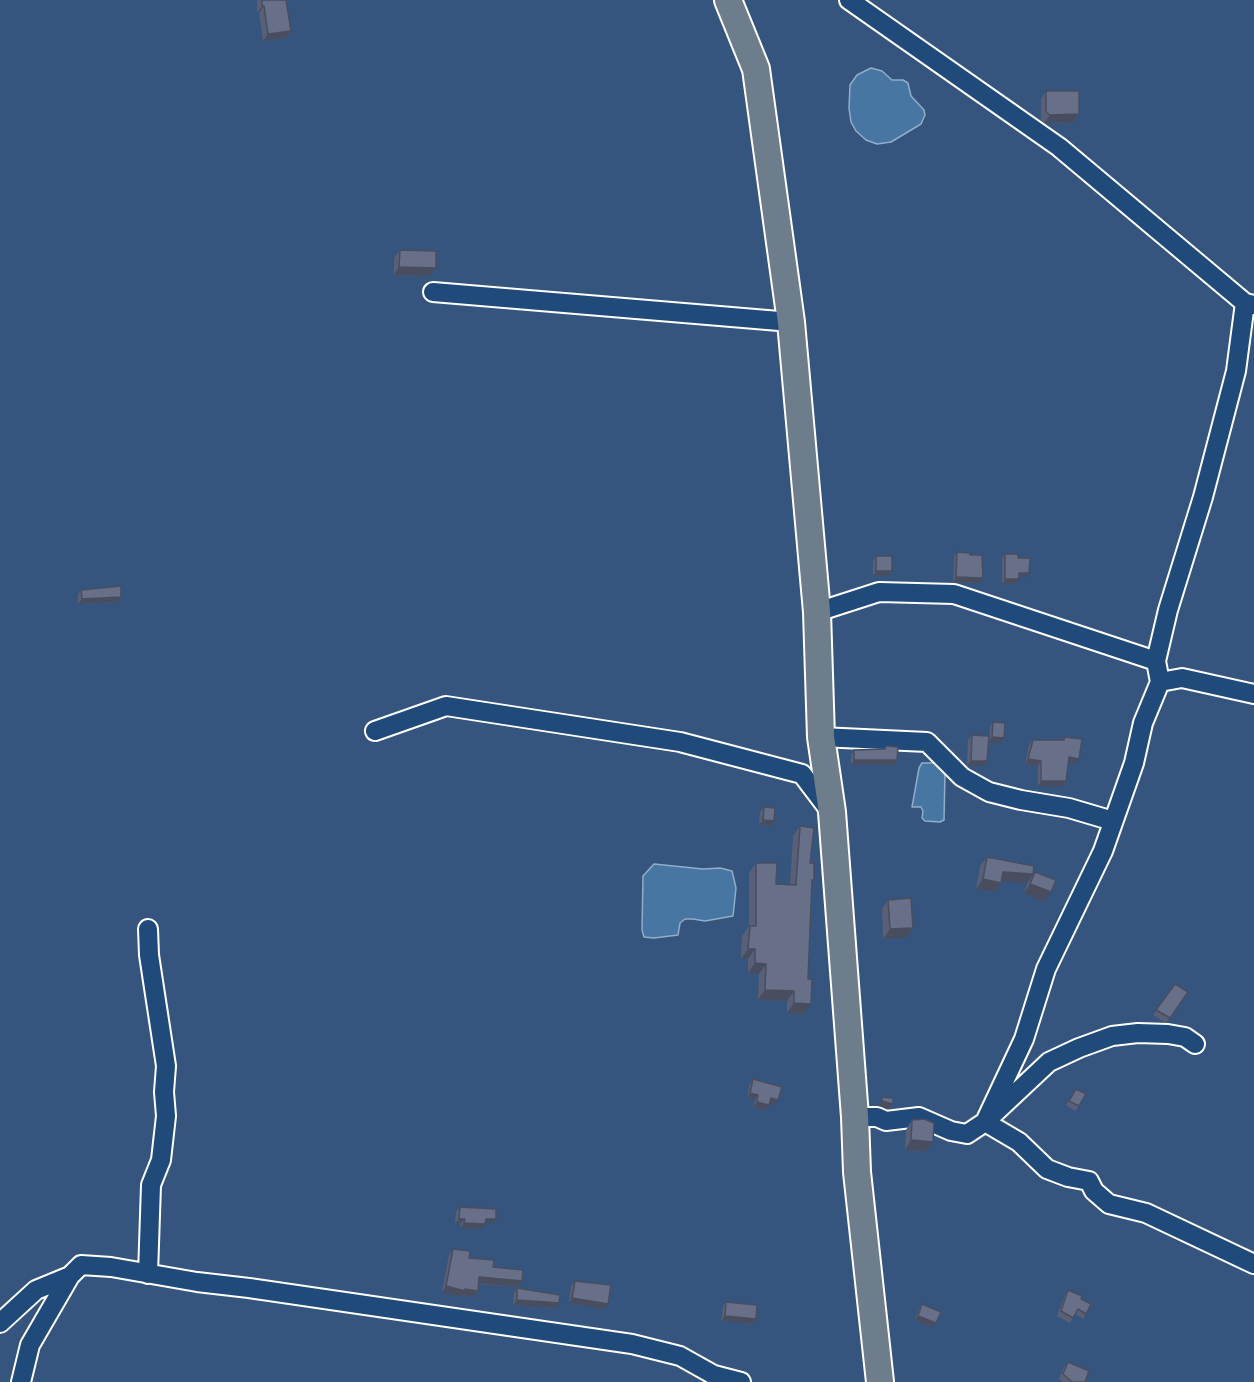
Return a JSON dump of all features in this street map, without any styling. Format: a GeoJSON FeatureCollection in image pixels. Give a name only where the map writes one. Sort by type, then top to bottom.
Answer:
{"type":"FeatureCollection","features":[{"type":"Feature","properties":{"kind":"highway"},"geometry":{"type":"LineString","coordinates":[[728,0],[756,69],[791,322],[817,612],[821,737],[832,812],[858,1172],[880,1382]]}},
{"type":"Feature","properties":{"kind":"street"},"geometry":{"type":"LineString","coordinates":[[849,0],[1059,147],[1250,304],[1236,371],[1203,497],[1168,609],[1156,661],[1160,682],[1143,723],[1134,763],[1103,851],[1046,969],[1024,1039],[985,1122]]}},
{"type":"Feature","properties":{"kind":"street"},"geometry":{"type":"LineString","coordinates":[[433,292],[791,322]]}},
{"type":"Feature","properties":{"kind":"street"},"geometry":{"type":"LineString","coordinates":[[817,612],[879,592],[954,594],[1156,661]]}},
{"type":"Feature","properties":{"kind":"street"},"geometry":{"type":"LineString","coordinates":[[1160,682],[1182,678],[1254,694]]}},
{"type":"Feature","properties":{"kind":"street"},"geometry":{"type":"LineString","coordinates":[[375,731],[446,705],[680,742],[802,774],[832,812]]}},
{"type":"Feature","properties":{"kind":"street"},"geometry":{"type":"LineString","coordinates":[[821,737],[927,742],[962,777],[989,792],[1069,808],[1113,821]]}},
{"type":"Feature","properties":{"kind":"street"},"geometry":{"type":"LineString","coordinates":[[148,929],[149,954],[166,1066],[164,1092],[166,1116],[161,1160],[151,1185],[148,1274]]}},
{"type":"Feature","properties":{"kind":"street"},"geometry":{"type":"LineString","coordinates":[[855,1117],[877,1117],[886,1121],[919,1117],[951,1131],[967,1134],[985,1122],[1049,1062],[1079,1048],[1112,1036],[1138,1033],[1185,1037],[1194,1044]]}},
{"type":"Feature","properties":{"kind":"street"},"geometry":{"type":"LineString","coordinates":[[985,1122],[1019,1142],[1047,1169],[1068,1177],[1089,1181],[1094,1191],[1109,1204],[1146,1213],[1254,1264]]}},
{"type":"Feature","properties":{"kind":"street"},"geometry":{"type":"LineString","coordinates":[[21,1382],[30,1345],[69,1276],[81,1265],[632,1344],[680,1356],[714,1375],[741,1382]]}},
{"type":"Feature","properties":{"kind":"street"},"geometry":{"type":"LineString","coordinates":[[0,1323],[36,1290],[69,1276]]}},
{"type":"Feature","properties":{"kind":"water"},"geometry":{"type":"Polygon","coordinates":[[[871,68],[882,71],[892,80],[903,80],[908,83],[911,96],[924,110],[925,115],[921,124],[891,142],[877,144],[866,140],[856,131],[851,122],[850,85],[857,75],[871,68]]]}},
{"type":"Feature","properties":{"kind":"water"},"geometry":{"type":"Polygon","coordinates":[[[922,763],[935,763],[945,772],[944,820],[940,822],[925,821],[922,818],[921,807],[912,807],[919,768],[922,763]]]}},
{"type":"Feature","properties":{"kind":"water"},"geometry":{"type":"Polygon","coordinates":[[[654,864],[703,869],[720,868],[732,871],[736,888],[733,916],[705,921],[685,919],[680,923],[678,935],[644,937],[642,930],[643,876],[654,864]]]}},
{"type":"Feature","properties":{"kind":"building"},"geometry":{"type":"Polygon","coordinates":[[[262,0],[286,0],[291,31],[268,34],[262,0]]]}},
{"type":"Feature","properties":{"kind":"building"},"geometry":{"type":"Polygon","coordinates":[[[1046,91],[1079,91],[1079,114],[1050,115],[1046,112],[1046,91]]]}},
{"type":"Feature","properties":{"kind":"building"},"geometry":{"type":"Polygon","coordinates":[[[400,250],[436,251],[436,268],[399,267],[400,250]]]}},
{"type":"Feature","properties":{"kind":"building"},"geometry":{"type":"Polygon","coordinates":[[[957,552],[982,555],[983,578],[956,577],[957,552]]]}},
{"type":"Feature","properties":{"kind":"building"},"geometry":{"type":"Polygon","coordinates":[[[1005,554],[1018,554],[1018,558],[1030,558],[1029,573],[1019,573],[1019,579],[1005,579],[1005,554]]]}},
{"type":"Feature","properties":{"kind":"building"},"geometry":{"type":"Polygon","coordinates":[[[876,556],[892,556],[892,571],[876,571],[876,556]]]}},
{"type":"Feature","properties":{"kind":"building"},"geometry":{"type":"Polygon","coordinates":[[[121,586],[121,597],[82,599],[81,590],[121,586]]]}},
{"type":"Feature","properties":{"kind":"building"},"geometry":{"type":"Polygon","coordinates":[[[993,722],[1005,723],[1004,738],[992,737],[993,722]]]}},
{"type":"Feature","properties":{"kind":"building"},"geometry":{"type":"Polygon","coordinates":[[[972,735],[989,736],[987,761],[971,761],[972,735]]]}},
{"type":"Feature","properties":{"kind":"building"},"geometry":{"type":"Polygon","coordinates":[[[1065,737],[1082,739],[1079,759],[1069,757],[1066,781],[1041,781],[1041,761],[1028,759],[1033,740],[1064,740],[1065,737]]]}},
{"type":"Feature","properties":{"kind":"building"},"geometry":{"type":"Polygon","coordinates":[[[886,746],[898,747],[897,760],[854,760],[854,750],[885,749],[886,746]]]}},
{"type":"Feature","properties":{"kind":"building"},"geometry":{"type":"Polygon","coordinates":[[[764,807],[775,808],[774,821],[763,820],[764,807]]]}},
{"type":"Feature","properties":{"kind":"building"},"geometry":{"type":"Polygon","coordinates":[[[800,826],[814,828],[810,863],[814,863],[814,880],[812,880],[808,979],[812,979],[811,1004],[794,1003],[794,991],[765,990],[766,964],[755,963],[755,949],[748,949],[750,926],[756,926],[756,863],[777,863],[776,884],[796,885],[800,826]]]}},
{"type":"Feature","properties":{"kind":"building"},"geometry":{"type":"Polygon","coordinates":[[[987,857],[1034,866],[1033,874],[1003,872],[1001,883],[983,879],[987,857]]]}},
{"type":"Feature","properties":{"kind":"building"},"geometry":{"type":"Polygon","coordinates":[[[1035,872],[1056,880],[1051,892],[1030,884],[1035,872]]]}},
{"type":"Feature","properties":{"kind":"building"},"geometry":{"type":"Polygon","coordinates":[[[911,898],[913,928],[890,929],[888,900],[911,898]]]}},
{"type":"Feature","properties":{"kind":"building"},"geometry":{"type":"Polygon","coordinates":[[[1175,984],[1188,992],[1170,1018],[1156,1010],[1175,984]]]}},
{"type":"Feature","properties":{"kind":"building"},"geometry":{"type":"Polygon","coordinates":[[[753,1079],[782,1087],[778,1100],[771,1098],[769,1105],[757,1102],[758,1095],[750,1093],[753,1079]]]}},
{"type":"Feature","properties":{"kind":"building"},"geometry":{"type":"Polygon","coordinates":[[[1076,1089],[1086,1094],[1079,1106],[1069,1101],[1076,1089]]]}},
{"type":"Feature","properties":{"kind":"building"},"geometry":{"type":"Polygon","coordinates":[[[882,1097],[893,1098],[893,1104],[882,1101],[882,1097]]]}},
{"type":"Feature","properties":{"kind":"building"},"geometry":{"type":"Polygon","coordinates":[[[924,1119],[934,1123],[933,1142],[911,1140],[912,1120],[924,1119]]]}},
{"type":"Feature","properties":{"kind":"building"},"geometry":{"type":"Polygon","coordinates":[[[460,1207],[496,1209],[496,1219],[486,1219],[485,1224],[464,1223],[465,1219],[459,1219],[460,1207]]]}},
{"type":"Feature","properties":{"kind":"building"},"geometry":{"type":"Polygon","coordinates":[[[453,1249],[470,1251],[469,1258],[494,1260],[493,1267],[523,1270],[522,1281],[479,1277],[478,1291],[465,1289],[465,1291],[446,1286],[453,1249]]]}},
{"type":"Feature","properties":{"kind":"building"},"geometry":{"type":"Polygon","coordinates":[[[575,1281],[611,1285],[608,1304],[572,1298],[575,1281]]]}},
{"type":"Feature","properties":{"kind":"building"},"geometry":{"type":"Polygon","coordinates":[[[517,1288],[560,1295],[559,1303],[517,1300],[517,1288]]]}},
{"type":"Feature","properties":{"kind":"building"},"geometry":{"type":"Polygon","coordinates":[[[1068,1290],[1082,1296],[1081,1299],[1091,1304],[1086,1314],[1078,1309],[1073,1318],[1061,1311],[1068,1290]]]}},
{"type":"Feature","properties":{"kind":"building"},"geometry":{"type":"Polygon","coordinates":[[[726,1302],[757,1305],[756,1319],[725,1316],[726,1302]]]}},
{"type":"Feature","properties":{"kind":"building"},"geometry":{"type":"Polygon","coordinates":[[[922,1304],[941,1312],[936,1323],[918,1316],[922,1304]]]}},
{"type":"Feature","properties":{"kind":"building"},"geometry":{"type":"Polygon","coordinates":[[[1068,1362],[1089,1371],[1085,1382],[1072,1382],[1063,1374],[1068,1362]]]}}]}
